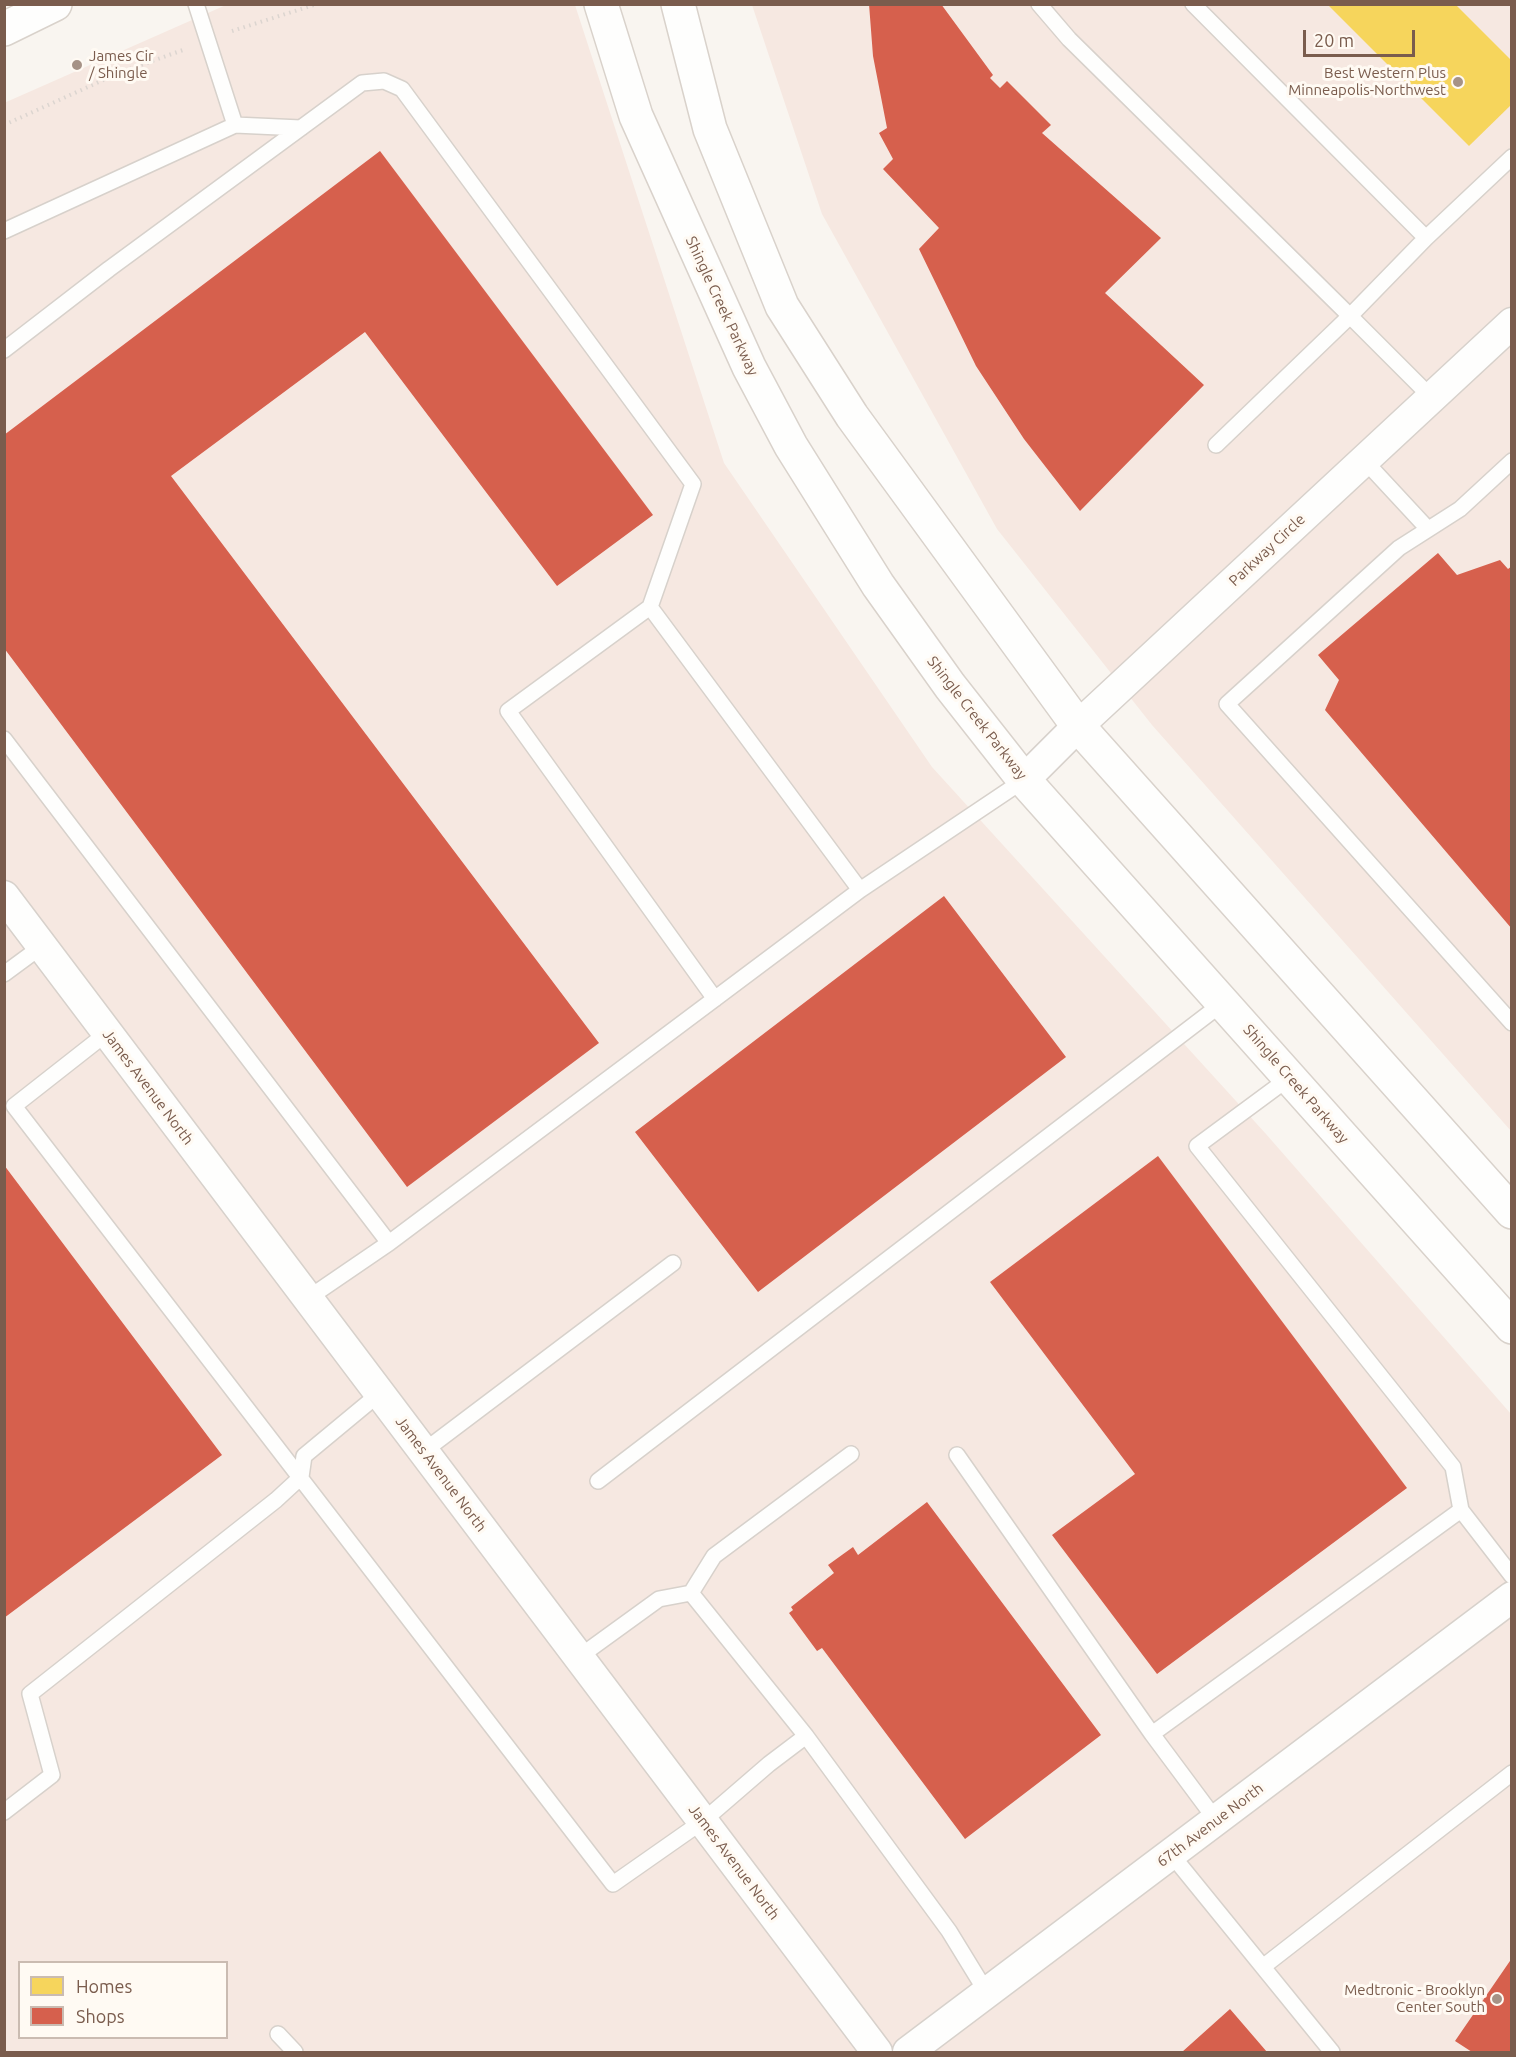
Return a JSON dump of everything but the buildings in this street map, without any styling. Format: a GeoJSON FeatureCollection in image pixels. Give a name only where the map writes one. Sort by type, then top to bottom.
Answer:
{"type":"FeatureCollection","features":[{"type":"Feature","properties":{"kind":"street"},"geometry":{"type":"LineString","coordinates":[[4,29],[55,4]]}},
{"type":"Feature","properties":{"kind":"street","name":"Shingle Creek Parkway"},"geometry":{"type":"LineString","coordinates":[[601,4],[636,116],[749,367],[791,446],[878,585],[950,686],[1024,780],[1512,1327]]}},
{"type":"Feature","properties":{"kind":"street"},"geometry":{"type":"LineString","coordinates":[[678,4],[710,129],[782,306],[852,416],[1078,726],[1512,1212]]}},
{"type":"Feature","properties":{"kind":"street","name":"Parkway Circle"},"geometry":{"type":"LineString","coordinates":[[1024,780],[1078,726],[1512,323]]}},
{"type":"Feature","properties":{"kind":"street","name":"James Avenue North"},"geometry":{"type":"LineString","coordinates":[[4,896],[306,1299],[424,1451],[877,2052]]}},
{"type":"Feature","properties":{"kind":"street","name":"67th Avenue North"},"geometry":{"type":"LineString","coordinates":[[908,2052],[1512,1597]]}},
{"type":"Feature","properties":{"kind":"lane"},"geometry":{"type":"LineString","coordinates":[[196,4],[235,125]]}},
{"type":"Feature","properties":{"kind":"lane"},"geometry":{"type":"LineString","coordinates":[[1039,4],[1069,39],[1431,397]]}},
{"type":"Feature","properties":{"kind":"lane"},"geometry":{"type":"LineString","coordinates":[[1193,4],[1426,238]]}},
{"type":"Feature","properties":{"kind":"lane"},"geometry":{"type":"LineString","coordinates":[[4,350],[109,269],[362,83],[384,81],[402,89],[693,484],[650,607],[508,711],[715,999]]}},
{"type":"Feature","properties":{"kind":"lane"},"geometry":{"type":"LineString","coordinates":[[4,231],[235,125],[301,128]]}},
{"type":"Feature","properties":{"kind":"lane"},"geometry":{"type":"LineString","coordinates":[[1216,445],[1350,316],[1426,238],[1512,157]]}},
{"type":"Feature","properties":{"kind":"lane"},"geometry":{"type":"LineString","coordinates":[[1364,460],[1428,529]]}},
{"type":"Feature","properties":{"kind":"lane"},"geometry":{"type":"LineString","coordinates":[[1512,462],[1460,509],[1399,548],[1227,704],[1512,1023]]}},
{"type":"Feature","properties":{"kind":"lane"},"geometry":{"type":"LineString","coordinates":[[650,607],[860,890]]}},
{"type":"Feature","properties":{"kind":"lane"},"geometry":{"type":"LineString","coordinates":[[4,739],[389,1243]]}},
{"type":"Feature","properties":{"kind":"lane"},"geometry":{"type":"LineString","coordinates":[[306,1299],[389,1243],[860,890],[1024,780]]}},
{"type":"Feature","properties":{"kind":"lane"},"geometry":{"type":"LineString","coordinates":[[4,974],[42,946]]}},
{"type":"Feature","properties":{"kind":"lane"},"geometry":{"type":"LineString","coordinates":[[598,1481],[1224,1002]]}},
{"type":"Feature","properties":{"kind":"lane"},"geometry":{"type":"LineString","coordinates":[[107,1033],[14,1106],[613,1884],[703,1821],[769,1764],[806,1736]]}},
{"type":"Feature","properties":{"kind":"lane"},"geometry":{"type":"LineString","coordinates":[[1289,1078],[1197,1146],[1453,1467],[1461,1510],[1512,1576]]}},
{"type":"Feature","properties":{"kind":"lane"},"geometry":{"type":"LineString","coordinates":[[424,1451],[673,1263]]}},
{"type":"Feature","properties":{"kind":"lane"},"geometry":{"type":"LineString","coordinates":[[4,1812],[52,1774],[30,1694],[276,1500],[300,1477],[303,1456],[380,1393]]}},
{"type":"Feature","properties":{"kind":"lane"},"geometry":{"type":"LineString","coordinates":[[579,1657],[659,1599],[691,1593],[714,1556],[851,1454]]}},
{"type":"Feature","properties":{"kind":"lane"},"geometry":{"type":"LineString","coordinates":[[957,1455],[1152,1734],[1216,1820]]}},
{"type":"Feature","properties":{"kind":"lane"},"geometry":{"type":"LineString","coordinates":[[1152,1734],[1461,1510]]}},
{"type":"Feature","properties":{"kind":"lane"},"geometry":{"type":"LineString","coordinates":[[691,1593],[806,1736],[950,1931],[987,1993]]}},
{"type":"Feature","properties":{"kind":"lane"},"geometry":{"type":"LineString","coordinates":[[1264,1966],[1512,1773]]}},
{"type":"Feature","properties":{"kind":"lane"},"geometry":{"type":"LineString","coordinates":[[1171,1854],[1332,2052]]}},
{"type":"Feature","properties":{"kind":"lane"},"geometry":{"type":"LineString","coordinates":[[278,2034],[295,2052]]}},
{"type":"Feature","properties":{"kind":"path"},"geometry":{"type":"LineString","coordinates":[[4,125],[122,72],[248,25],[317,4]]}},
{"type":"Feature","properties":{"kind":"shaded area"},"geometry":{"type":"Polygon","coordinates":[[[226,5],[575,5],[724,463],[932,767],[1266,1134],[1511,1414],[1511,2052],[5,2052],[4,103],[226,5]]]}},
{"type":"Feature","properties":{"kind":"shaded area"},"geometry":{"type":"Polygon","coordinates":[[[752,5],[1511,5],[1511,1131],[1152,725],[997,529],[822,214],[752,5]]]}},
{"type":"Feature","properties":{"kind":"place","name":"James Cir / Shingle"},"geometry":{"type":"Point","coordinates":[77,65]}},
{"type":"Feature","properties":{"kind":"place","name":"Best Western Plus Minneapolis-Northwest"},"geometry":{"type":"Point","coordinates":[1458,82]}},
{"type":"Feature","properties":{"kind":"place","name":"Medtronic - Brooklyn Center South"},"geometry":{"type":"Point","coordinates":[1497,1999]}}]}
